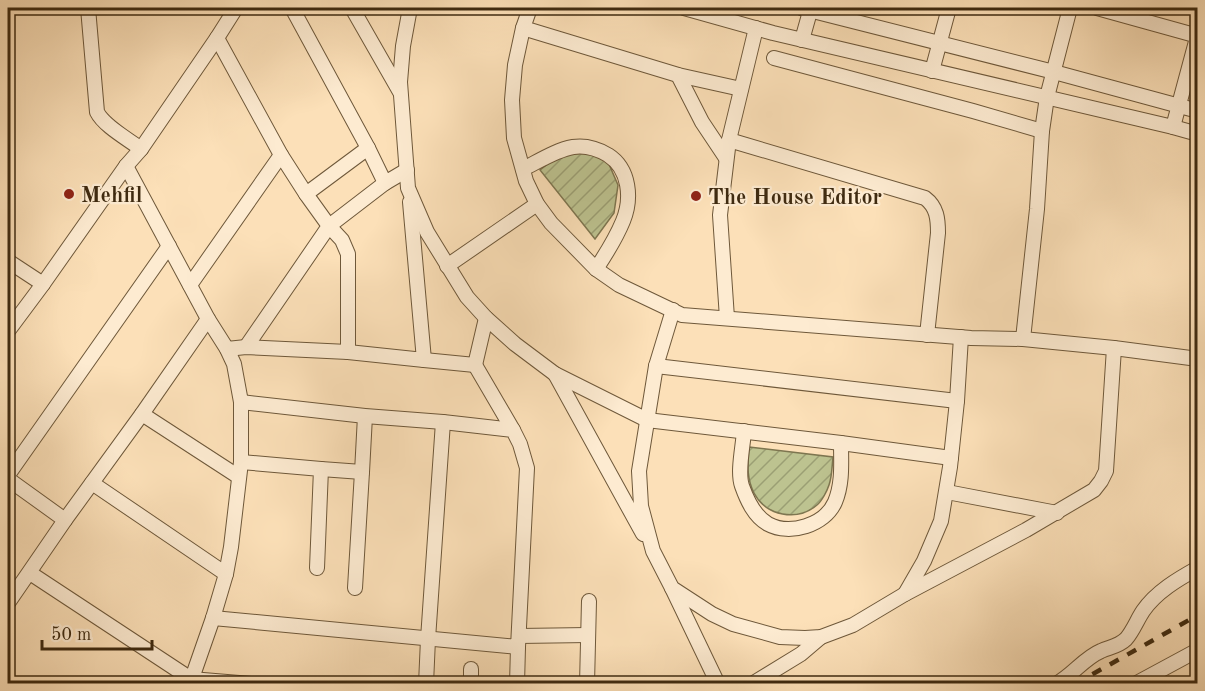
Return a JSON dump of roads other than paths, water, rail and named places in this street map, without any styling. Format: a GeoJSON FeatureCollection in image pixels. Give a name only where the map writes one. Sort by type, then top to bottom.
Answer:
{"type":"FeatureCollection","features":[{"type":"Feature","properties":{"kind":"street"},"geometry":{"type":"LineString","coordinates":[[88,8],[97,112],[105,123],[141,149]]}},
{"type":"Feature","properties":{"kind":"street"},"geometry":{"type":"LineString","coordinates":[[8,331],[126,166],[141,149],[236,8]]}},
{"type":"Feature","properties":{"kind":"street"},"geometry":{"type":"LineString","coordinates":[[292,8],[385,183]]}},
{"type":"Feature","properties":{"kind":"street"},"geometry":{"type":"LineString","coordinates":[[352,8],[400,93]]}},
{"type":"Feature","properties":{"kind":"street"},"geometry":{"type":"LineString","coordinates":[[411,8],[403,46],[400,93],[424,360]]}},
{"type":"Feature","properties":{"kind":"street"},"geometry":{"type":"LineString","coordinates":[[530,8],[515,64],[512,100],[514,138],[526,181],[537,204],[551,223],[596,269],[619,285],[682,315],[927,335],[1023,339],[1197,359]]}},
{"type":"Feature","properties":{"kind":"street"},"geometry":{"type":"LineString","coordinates":[[684,8],[802,40],[1197,134]]}},
{"type":"Feature","properties":{"kind":"street"},"geometry":{"type":"LineString","coordinates":[[802,40],[807,8],[1197,111]]}},
{"type":"Feature","properties":{"kind":"street"},"geometry":{"type":"LineString","coordinates":[[932,71],[949,8]]}},
{"type":"Feature","properties":{"kind":"street"},"geometry":{"type":"LineString","coordinates":[[1023,339],[1037,209],[1042,131],[1047,97],[1070,8]]}},
{"type":"Feature","properties":{"kind":"street"},"geometry":{"type":"LineString","coordinates":[[1097,8],[1197,35],[1173,127]]}},
{"type":"Feature","properties":{"kind":"street"},"geometry":{"type":"LineString","coordinates":[[523,28],[678,75],[741,89]]}},
{"type":"Feature","properties":{"kind":"street"},"geometry":{"type":"LineString","coordinates":[[727,318],[720,214],[729,140],[756,28]]}},
{"type":"Feature","properties":{"kind":"street"},"geometry":{"type":"LineString","coordinates":[[217,38],[281,155],[306,194],[342,240],[348,254],[348,352]]}},
{"type":"Feature","properties":{"kind":"street"},"geometry":{"type":"LineString","coordinates":[[774,57],[1042,131]]}},
{"type":"Feature","properties":{"kind":"street"},"geometry":{"type":"LineString","coordinates":[[678,75],[702,122],[726,158]]}},
{"type":"Feature","properties":{"kind":"street"},"geometry":{"type":"LineString","coordinates":[[729,140],[925,198],[933,204],[938,222],[938,233],[927,335]]}},
{"type":"Feature","properties":{"kind":"street"},"geometry":{"type":"LineString","coordinates":[[523,169],[564,150],[576,147],[589,147],[601,151],[619,163],[625,175],[628,190],[624,220],[596,269]]}},
{"type":"Feature","properties":{"kind":"street"},"geometry":{"type":"LineString","coordinates":[[306,194],[368,148]]}},
{"type":"Feature","properties":{"kind":"street"},"geometry":{"type":"LineString","coordinates":[[190,285],[281,155]]}},
{"type":"Feature","properties":{"kind":"street"},"geometry":{"type":"LineString","coordinates":[[126,166],[208,319],[227,349],[234,364],[241,402],[241,462],[231,547],[213,618],[190,681]]}},
{"type":"Feature","properties":{"kind":"street"},"geometry":{"type":"LineString","coordinates":[[246,347],[329,226],[385,183],[407,170]]}},
{"type":"Feature","properties":{"kind":"street"},"geometry":{"type":"LineString","coordinates":[[408,188],[427,232],[447,266],[467,297],[486,318],[515,344],[555,374],[647,420],[951,458]]}},
{"type":"Feature","properties":{"kind":"street"},"geometry":{"type":"LineString","coordinates":[[447,266],[537,204]]}},
{"type":"Feature","properties":{"kind":"street"},"geometry":{"type":"LineString","coordinates":[[65,520],[8,477],[169,246]]}},
{"type":"Feature","properties":{"kind":"street"},"geometry":{"type":"LineString","coordinates":[[8,261],[43,284]]}},
{"type":"Feature","properties":{"kind":"street"},"geometry":{"type":"LineString","coordinates":[[653,551],[641,506],[639,471],[656,366],[673,310]]}},
{"type":"Feature","properties":{"kind":"street"},"geometry":{"type":"LineString","coordinates":[[486,318],[475,365],[513,430],[527,468],[517,684]]}},
{"type":"Feature","properties":{"kind":"street"},"geometry":{"type":"LineString","coordinates":[[8,603],[208,319]]}},
{"type":"Feature","properties":{"kind":"street"},"geometry":{"type":"LineString","coordinates":[[905,594],[924,561],[941,521],[951,458],[961,337]]}},
{"type":"Feature","properties":{"kind":"street"},"geometry":{"type":"LineString","coordinates":[[227,349],[246,347],[348,352],[475,365]]}},
{"type":"Feature","properties":{"kind":"street"},"geometry":{"type":"LineString","coordinates":[[752,684],[801,654],[821,637],[853,624],[1057,513],[1094,490],[1106,471],[1114,348]]}},
{"type":"Feature","properties":{"kind":"street"},"geometry":{"type":"LineString","coordinates":[[656,366],[957,401]]}},
{"type":"Feature","properties":{"kind":"street"},"geometry":{"type":"LineString","coordinates":[[555,374],[653,551],[718,684]]}},
{"type":"Feature","properties":{"kind":"street"},"geometry":{"type":"LineString","coordinates":[[241,402],[513,430]]}},
{"type":"Feature","properties":{"kind":"street"},"geometry":{"type":"LineString","coordinates":[[142,414],[239,477]]}},
{"type":"Feature","properties":{"kind":"street"},"geometry":{"type":"LineString","coordinates":[[355,588],[365,416]]}},
{"type":"Feature","properties":{"kind":"street"},"geometry":{"type":"LineString","coordinates":[[426,684],[443,422]]}},
{"type":"Feature","properties":{"kind":"street"},"geometry":{"type":"LineString","coordinates":[[744,431],[741,483],[748,501],[758,516],[769,524],[788,529],[806,526],[823,519],[835,503],[842,478],[841,443]]}},
{"type":"Feature","properties":{"kind":"street"},"geometry":{"type":"LineString","coordinates":[[241,462],[362,472]]}},
{"type":"Feature","properties":{"kind":"street"},"geometry":{"type":"LineString","coordinates":[[317,568],[321,469]]}},
{"type":"Feature","properties":{"kind":"street"},"geometry":{"type":"LineString","coordinates":[[92,483],[226,574]]}},
{"type":"Feature","properties":{"kind":"street"},"geometry":{"type":"LineString","coordinates":[[947,492],[1057,513]]}},
{"type":"Feature","properties":{"kind":"street"},"geometry":{"type":"LineString","coordinates":[[1056,684],[1093,655],[1126,639],[1154,598],[1197,568]]}},
{"type":"Feature","properties":{"kind":"street"},"geometry":{"type":"LineString","coordinates":[[30,573],[190,681],[251,684]]}},
{"type":"Feature","properties":{"kind":"street"},"geometry":{"type":"LineString","coordinates":[[672,588],[712,614],[733,624],[780,637],[821,637]]}},
{"type":"Feature","properties":{"kind":"street"},"geometry":{"type":"LineString","coordinates":[[587,684],[589,601]]}},
{"type":"Feature","properties":{"kind":"street"},"geometry":{"type":"LineString","coordinates":[[213,618],[428,639],[518,641],[588,635]]}},
{"type":"Feature","properties":{"kind":"street"},"geometry":{"type":"LineString","coordinates":[[1135,684],[1197,650]]}},
{"type":"Feature","properties":{"kind":"street"},"geometry":{"type":"LineString","coordinates":[[471,669],[471,684]]}},
{"type":"Feature","properties":{"kind":"railway"},"geometry":{"type":"LineString","coordinates":[[1075,684],[1198,615]]}},
{"type":"Feature","properties":{"kind":"place","name":"Mehfil"},"geometry":{"type":"Point","coordinates":[69,194]}},
{"type":"Feature","properties":{"kind":"place","name":"The House Editor"},"geometry":{"type":"Point","coordinates":[696,196]}}]}
